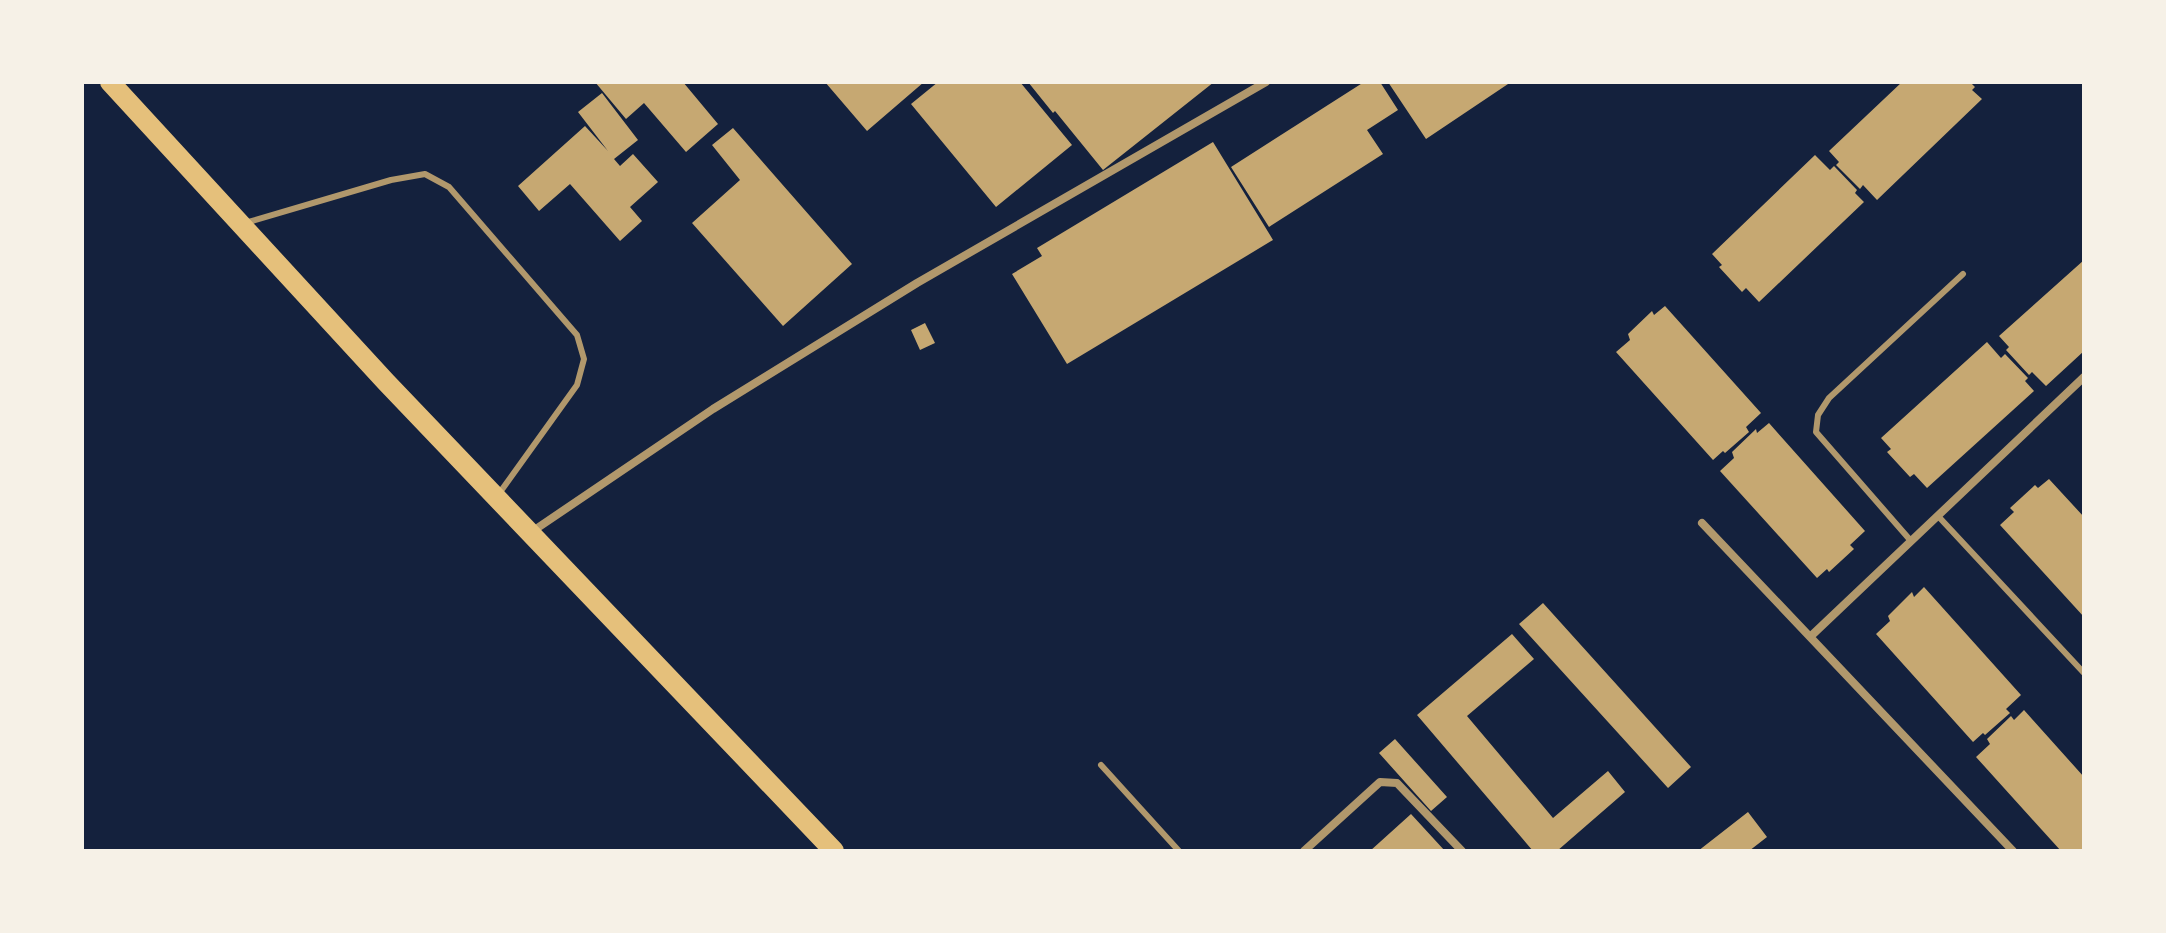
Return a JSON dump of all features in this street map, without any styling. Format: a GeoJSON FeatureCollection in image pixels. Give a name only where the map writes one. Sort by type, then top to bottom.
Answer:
{"type":"FeatureCollection","features":[{"type":"Feature","properties":{"kind":"main road"},"geometry":{"type":"LineString","coordinates":[[110,82],[496,498],[834,851]]}},
{"type":"Feature","properties":{"kind":"street"},"geometry":{"type":"LineString","coordinates":[[530,533],[713,409],[917,283],[1266,82]]}},
{"type":"Feature","properties":{"kind":"street"},"geometry":{"type":"LineString","coordinates":[[1810,637],[2084,377]]}},
{"type":"Feature","properties":{"kind":"street"},"geometry":{"type":"LineString","coordinates":[[1702,523],[2013,851]]}},
{"type":"Feature","properties":{"kind":"street"},"geometry":{"type":"LineString","coordinates":[[1304,851],[1380,782],[1397,783],[1462,851]]}},
{"type":"Feature","properties":{"kind":"lane"},"geometry":{"type":"LineString","coordinates":[[241,224],[413,176],[425,174],[449,187],[577,335],[584,359],[577,385],[496,498]]}},
{"type":"Feature","properties":{"kind":"lane"},"geometry":{"type":"LineString","coordinates":[[1911,541],[1816,432],[1818,415],[1829,398],[1963,274]]}},
{"type":"Feature","properties":{"kind":"lane"},"geometry":{"type":"LineString","coordinates":[[1938,516],[2084,673]]}},
{"type":"Feature","properties":{"kind":"lane"},"geometry":{"type":"LineString","coordinates":[[1101,765],[1179,851]]}},
{"type":"Feature","properties":{"kind":"building"},"geometry":{"type":"Polygon","coordinates":[[[595,82],[683,82],[718,124],[686,152],[644,103],[626,119],[595,82]]]}},
{"type":"Feature","properties":{"kind":"building"},"geometry":{"type":"Polygon","coordinates":[[[825,82],[924,82],[867,131],[825,82]]]}},
{"type":"Feature","properties":{"kind":"building"},"geometry":{"type":"Polygon","coordinates":[[[938,82],[1020,82],[1072,145],[996,207],[911,104],[938,82]]]}},
{"type":"Feature","properties":{"kind":"building"},"geometry":{"type":"Polygon","coordinates":[[[1028,82],[1214,82],[1103,170],[1028,82]]]}},
{"type":"Feature","properties":{"kind":"building"},"geometry":{"type":"Polygon","coordinates":[[[1364,82],[1380,82],[1398,110],[1367,130],[1383,154],[1269,227],[1231,167],[1364,82]]]}},
{"type":"Feature","properties":{"kind":"building"},"geometry":{"type":"Polygon","coordinates":[[[1388,82],[1511,82],[1426,139],[1388,82]]]}},
{"type":"Feature","properties":{"kind":"building"},"geometry":{"type":"Polygon","coordinates":[[[1902,82],[1970,82],[1975,87],[1972,90],[1982,99],[1877,200],[1863,185],[1860,189],[1836,165],[1839,162],[1829,151],[1902,82]]]}},
{"type":"Feature","properties":{"kind":"building"},"geometry":{"type":"Polygon","coordinates":[[[602,93],[638,140],[614,159],[620,166],[633,154],[658,182],[630,207],[642,221],[620,241],[570,184],[539,211],[518,186],[585,126],[608,151],[578,112],[602,93]]]}},
{"type":"Feature","properties":{"kind":"building"},"geometry":{"type":"Polygon","coordinates":[[[733,128],[852,264],[783,326],[692,223],[740,180],[712,145],[733,128]]]}},
{"type":"Feature","properties":{"kind":"building"},"geometry":{"type":"Polygon","coordinates":[[[1213,142],[1273,240],[1067,364],[1012,274],[1042,256],[1037,248],[1213,142]]]}},
{"type":"Feature","properties":{"kind":"building"},"geometry":{"type":"Polygon","coordinates":[[[1815,155],[1830,170],[1834,166],[1864,202],[1759,302],[1746,288],[1742,292],[1719,267],[1722,265],[1712,254],[1815,155]]]}},
{"type":"Feature","properties":{"kind":"building"},"geometry":{"type":"Polygon","coordinates":[[[2084,260],[2084,351],[2046,386],[2032,372],[2029,375],[2006,350],[2009,347],[1999,336],[2084,260]]]}},
{"type":"Feature","properties":{"kind":"building"},"geometry":{"type":"Polygon","coordinates":[[[1665,306],[1761,413],[1746,427],[1749,432],[1713,460],[1616,352],[1630,340],[1628,334],[1652,311],[1654,315],[1665,306]]]}},
{"type":"Feature","properties":{"kind":"building"},"geometry":{"type":"Polygon","coordinates":[[[925,323],[935,343],[920,350],[911,330],[925,323]]]}},
{"type":"Feature","properties":{"kind":"building"},"geometry":{"type":"Polygon","coordinates":[[[1987,342],[2001,358],[2005,354],[2028,378],[2025,381],[2034,391],[1927,488],[1914,474],[1910,477],[1887,452],[1891,449],[1881,438],[1987,342]]]}},
{"type":"Feature","properties":{"kind":"building"},"geometry":{"type":"Polygon","coordinates":[[[1769,423],[1865,531],[1850,545],[1854,549],[1829,572],[1827,569],[1817,578],[1720,471],[1734,458],[1732,452],[1756,429],[1757,433],[1769,423]]]}},
{"type":"Feature","properties":{"kind":"building"},"geometry":{"type":"Polygon","coordinates":[[[2049,479],[2084,517],[2084,617],[2000,525],[2014,512],[2010,508],[2035,485],[2038,488],[2049,479]]]}},
{"type":"Feature","properties":{"kind":"building"},"geometry":{"type":"Polygon","coordinates":[[[1924,587],[2021,695],[2006,709],[2010,713],[1973,742],[1876,634],[1890,621],[1888,616],[1912,592],[1914,597],[1924,587]]]}},
{"type":"Feature","properties":{"kind":"building"},"geometry":{"type":"Polygon","coordinates":[[[1543,603],[1691,767],[1668,788],[1519,624],[1543,603]]]}},
{"type":"Feature","properties":{"kind":"building"},"geometry":{"type":"Polygon","coordinates":[[[1512,634],[1534,659],[1467,716],[1553,818],[1608,771],[1625,792],[1557,851],[1533,851],[1417,715],[1512,634]]]}},
{"type":"Feature","properties":{"kind":"building"},"geometry":{"type":"Polygon","coordinates":[[[2024,710],[2084,777],[2084,851],[2061,851],[1976,757],[1990,744],[1987,739],[2011,716],[2014,720],[2024,710]]]}},
{"type":"Feature","properties":{"kind":"building"},"geometry":{"type":"Polygon","coordinates":[[[1395,739],[1447,797],[1431,811],[1379,753],[1395,739]]]}},
{"type":"Feature","properties":{"kind":"building"},"geometry":{"type":"Polygon","coordinates":[[[1748,812],[1767,837],[1749,851],[1698,851],[1748,812]]]}},
{"type":"Feature","properties":{"kind":"building"},"geometry":{"type":"Polygon","coordinates":[[[1411,814],[1445,851],[1370,851],[1411,814]]]}}]}
